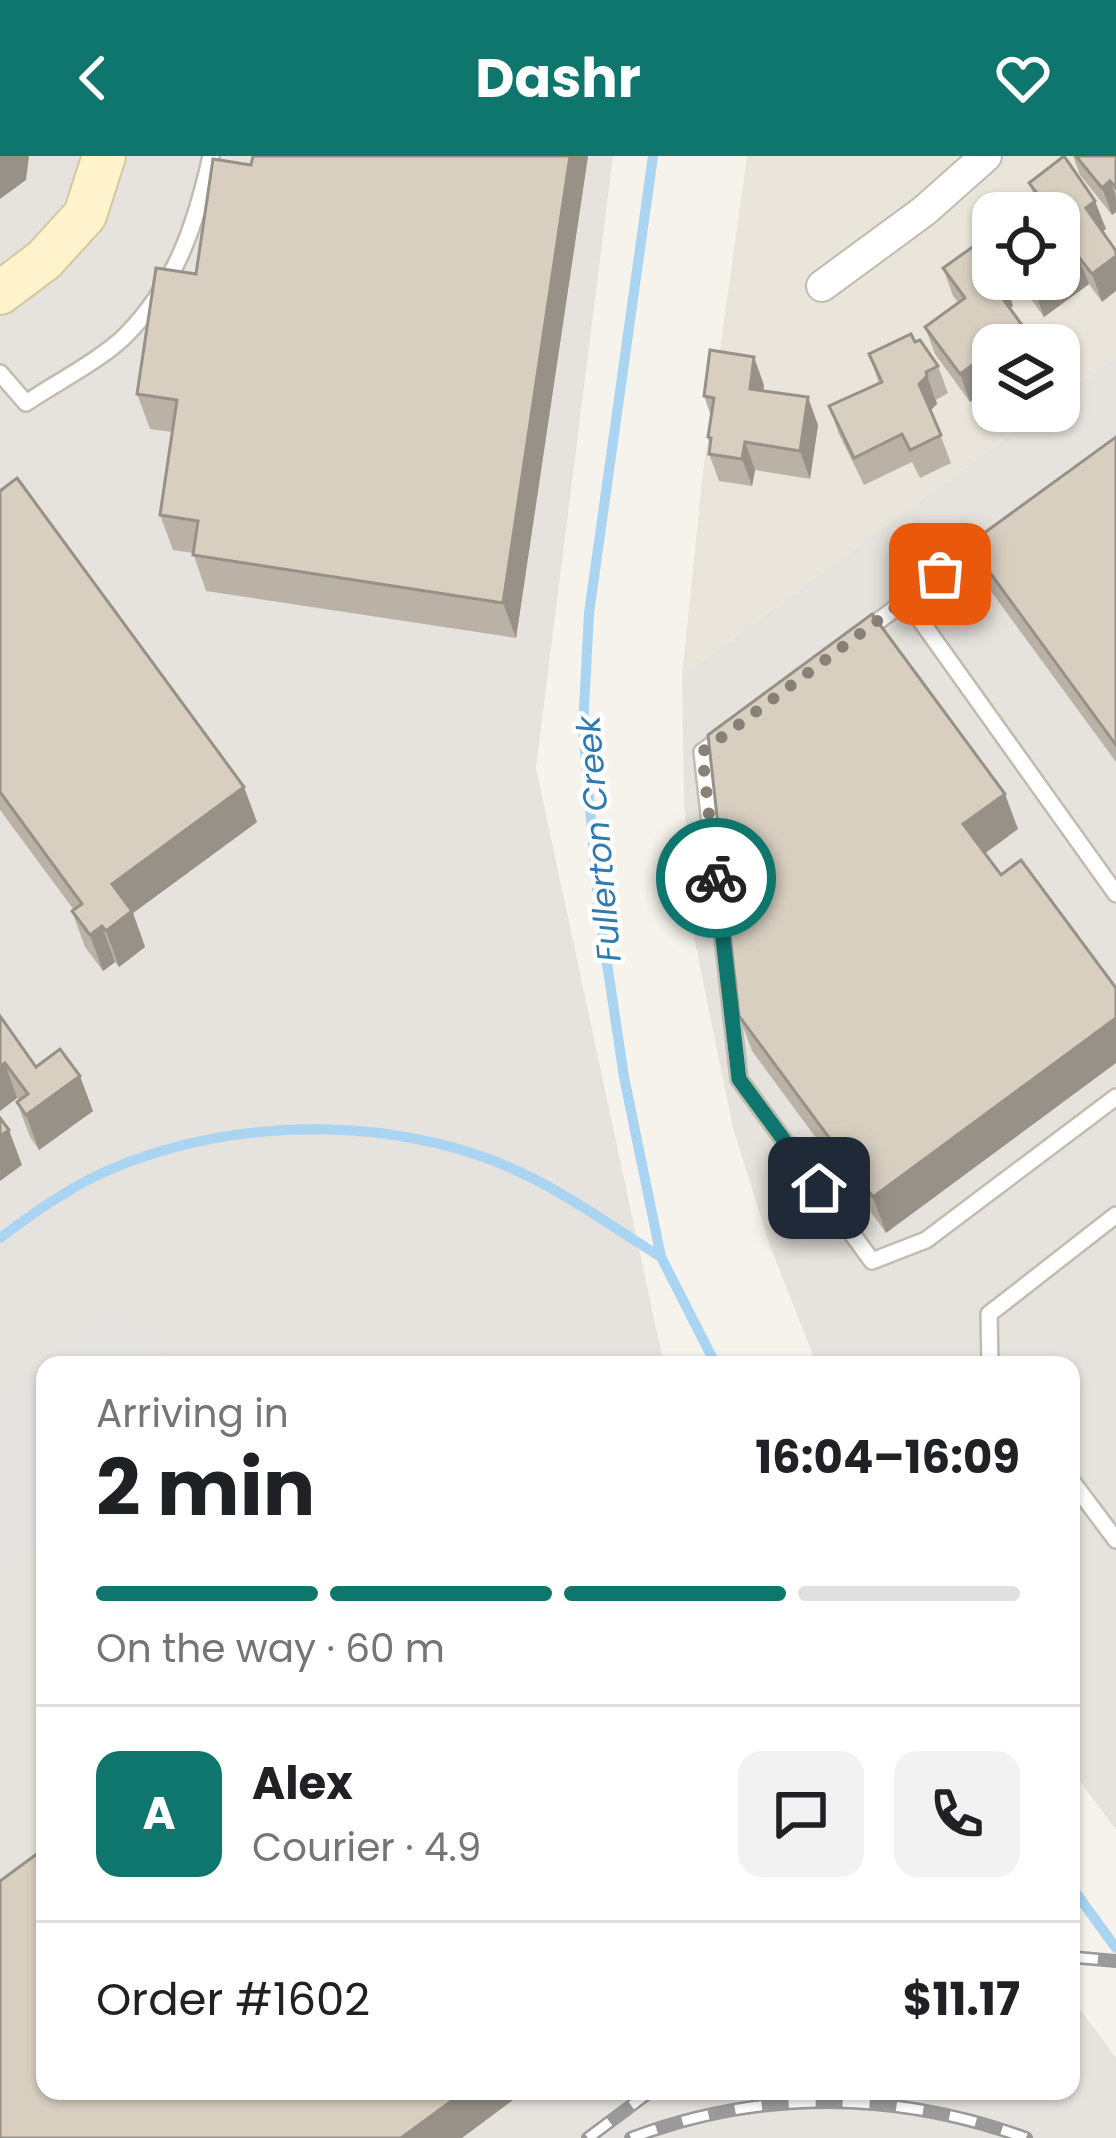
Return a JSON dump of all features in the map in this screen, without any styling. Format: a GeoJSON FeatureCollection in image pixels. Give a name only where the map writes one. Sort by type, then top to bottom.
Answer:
{"type":"FeatureCollection","features":[{"type":"Feature","properties":{"kind":"street"},"geometry":{"type":"LineString","coordinates":[[0,293],[44,260],[85,215],[104,156]]}},
{"type":"Feature","properties":{"kind":"street"},"geometry":{"type":"LineString","coordinates":[[822,286],[924,211],[986,156]]}},
{"type":"Feature","properties":{"kind":"lane"},"geometry":{"type":"LineString","coordinates":[[0,373],[26,403],[126,335],[167,281],[193,233],[211,156]]}},
{"type":"Feature","properties":{"kind":"lane"},"geometry":{"type":"LineString","coordinates":[[848,643],[1001,529]]}},
{"type":"Feature","properties":{"kind":"lane"},"geometry":{"type":"LineString","coordinates":[[906,600],[1116,894]]}},
{"type":"Feature","properties":{"kind":"lane"},"geometry":{"type":"LineString","coordinates":[[734,728],[702,752],[739,1079],[872,1261],[926,1240],[1116,1097]]}},
{"type":"Feature","properties":{"kind":"lane"},"geometry":{"type":"LineString","coordinates":[[990,1356],[988,1314],[1116,1215]]}},
{"type":"Feature","properties":{"kind":"lane"},"geometry":{"type":"LineString","coordinates":[[1080,1492],[1116,1540]]}},
{"type":"Feature","properties":{"kind":"shaded area"},"geometry":{"type":"Polygon","coordinates":[[[0,156],[613,156],[536,768],[662,1356],[36,1356],[36,2100],[1080,2100],[1080,2009],[1116,2058],[1116,2138],[0,2138],[0,156]]]}},
{"type":"Feature","properties":{"kind":"shaded area"},"geometry":{"type":"Polygon","coordinates":[[[747,156],[1116,156],[1116,357],[1080,384],[1080,324],[972,324],[972,432],[1013,432],[682,676],[703,472],[747,156]]]}},
{"type":"Feature","properties":{"kind":"shaded area"},"geometry":{"type":"Polygon","coordinates":[[[1116,357],[1116,1830],[1080,1781],[1080,1356],[813,1356],[770,1246],[733,1128],[695,942],[684,802],[682,676],[1013,432],[1080,432],[1080,384],[1116,357]]]}},
{"type":"Feature","properties":{"kind":"shaded area"},"geometry":{"type":"Polygon","coordinates":[[[124,1307],[160,1356],[57,1356],[124,1307]]]}},
{"type":"Feature","properties":{"kind":"shaded area"},"geometry":{"type":"Polygon","coordinates":[[[36,1372],[36,1540],[0,1566],[0,1398],[36,1372]]]}},
{"type":"Feature","properties":{"kind":"building"},"geometry":{"type":"Polygon","coordinates":[[[253,156],[570,156],[503,603],[193,555],[198,521],[160,515],[177,400],[137,394],[156,268],[196,274],[213,159],[251,165],[253,156]]]}},
{"type":"Feature","properties":{"kind":"building"},"geometry":{"type":"Polygon","coordinates":[[[1064,156],[1095,201],[1086,208],[1116,256],[1092,274],[1080,259],[1080,192],[1036,192],[1029,183],[1064,156]]]}},
{"type":"Feature","properties":{"kind":"building"},"geometry":{"type":"Polygon","coordinates":[[[1076,156],[1116,156],[1116,188],[1110,181],[1102,188],[1076,156]]]}},
{"type":"Feature","properties":{"kind":"building"},"geometry":{"type":"Polygon","coordinates":[[[972,247],[972,300],[1004,300],[1021,324],[972,324],[972,365],[960,374],[925,327],[965,298],[943,268],[972,247]]]}},
{"type":"Feature","properties":{"kind":"building"},"geometry":{"type":"Polygon","coordinates":[[[911,334],[938,366],[926,372],[919,384],[941,435],[910,450],[902,434],[854,458],[829,406],[882,382],[869,354],[911,334]]]}},
{"type":"Feature","properties":{"kind":"building"},"geometry":{"type":"Polygon","coordinates":[[[710,350],[754,357],[750,389],[808,397],[800,451],[745,442],[742,459],[709,454],[714,398],[704,396],[710,350]]]}},
{"type":"Feature","properties":{"kind":"building"},"geometry":{"type":"Polygon","coordinates":[[[1116,437],[1116,745],[969,544],[1116,437]]]}},
{"type":"Feature","properties":{"kind":"building"},"geometry":{"type":"Polygon","coordinates":[[[17,478],[244,787],[112,884],[132,911],[106,931],[102,926],[90,935],[72,911],[82,904],[0,792],[0,491],[17,478]]]}},
{"type":"Feature","properties":{"kind":"building"},"geometry":{"type":"Polygon","coordinates":[[[872,614],[1005,794],[963,824],[1001,875],[1021,860],[1116,988],[1116,1018],[873,1197],[739,1016],[708,735],[872,614]]]}},
{"type":"Feature","properties":{"kind":"building"},"geometry":{"type":"Polygon","coordinates":[[[0,1016],[36,1067],[60,1049],[80,1076],[26,1115],[17,1102],[28,1094],[5,1063],[0,1066],[0,1016]]]}},
{"type":"Feature","properties":{"kind":"building"},"geometry":{"type":"Polygon","coordinates":[[[36,1855],[36,2100],[453,2100],[401,2138],[0,2138],[0,1881],[36,1855]]]}},
{"type":"Feature","properties":{"kind":"waterway","name":"Fullerton Creek"},"geometry":{"type":"LineString","coordinates":[[653,156],[589,613],[583,728],[599,910],[624,1077],[661,1257],[711,1356]]}},
{"type":"Feature","properties":{"kind":"waterway"},"geometry":{"type":"LineString","coordinates":[[0,1238],[81,1184],[159,1152],[268,1131],[324,1129],[380,1133],[487,1158],[552,1189],[661,1257]]}},
{"type":"Feature","properties":{"kind":"waterway","name":"Fullerton Creek"},"geometry":{"type":"LineString","coordinates":[[1080,1898],[1116,1948]]}},
{"type":"Feature","properties":{"kind":"railway"},"geometry":{"type":"LineString","coordinates":[[1080,1958],[1116,1961]]}},
{"type":"Feature","properties":{"kind":"railway"},"geometry":{"type":"LineString","coordinates":[[588,2138],[639,2100]]}},
{"type":"Feature","properties":{"kind":"railway"},"geometry":{"type":"LineString","coordinates":[[631,2138],[729,2111],[828,2102],[928,2111],[1026,2138]]}},
{"type":"Feature","properties":{"kind":"way so far"},"geometry":{"type":"LineString","coordinates":[[716,878],[702,752],[940,574]]}},
{"type":"Feature","properties":{"kind":"route"},"geometry":{"type":"LineString","coordinates":[[716,878],[739,1079],[819,1188]]}}]}
